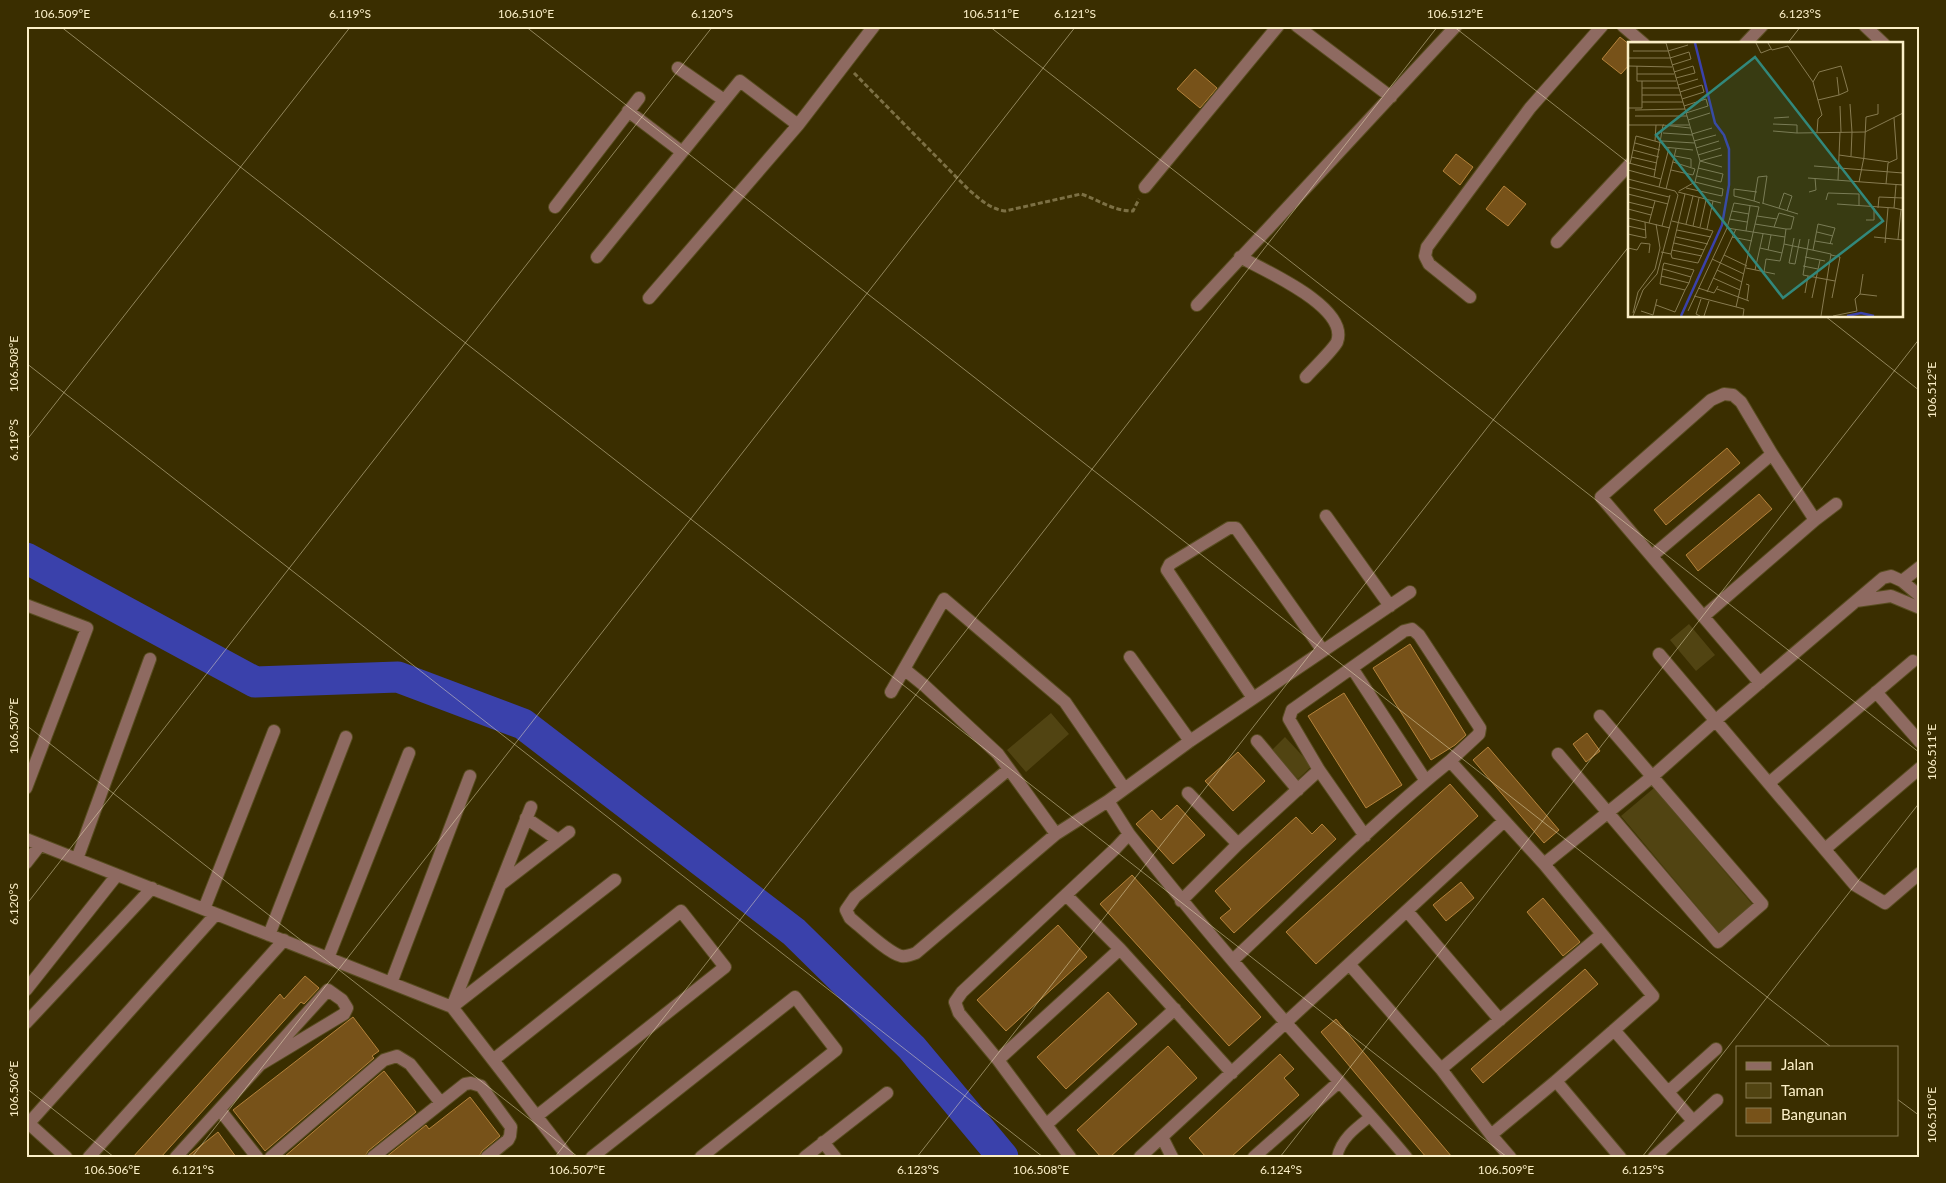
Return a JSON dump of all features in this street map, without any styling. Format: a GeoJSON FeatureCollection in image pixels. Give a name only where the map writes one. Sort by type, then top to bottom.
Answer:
{"type":"FeatureCollection","features":[{"type":"Feature","properties":{"kind":"street"},"geometry":{"type":"LineString","coordinates":[[649,298],[798,125],[874,26]]}},
{"type":"Feature","properties":{"kind":"street"},"geometry":{"type":"LineString","coordinates":[[1145,187],[1278,26]]}},
{"type":"Feature","properties":{"kind":"street"},"geometry":{"type":"LineString","coordinates":[[1297,26],[1391,97]]}},
{"type":"Feature","properties":{"kind":"street"},"geometry":{"type":"LineString","coordinates":[[1197,305],[1456,26]]}},
{"type":"Feature","properties":{"kind":"street"},"geometry":{"type":"LineString","coordinates":[[1470,297],[1429,264],[1425,256],[1427,247],[1530,108],[1602,26]]}},
{"type":"Feature","properties":{"kind":"street"},"geometry":{"type":"LineString","coordinates":[[1623,26],[1642,42]]}},
{"type":"Feature","properties":{"kind":"street"},"geometry":{"type":"LineString","coordinates":[[1747,42],[1762,26]]}},
{"type":"Feature","properties":{"kind":"street"},"geometry":{"type":"LineString","coordinates":[[1865,26],[1882,42]]}},
{"type":"Feature","properties":{"kind":"street"},"geometry":{"type":"LineString","coordinates":[[678,68],[724,100]]}},
{"type":"Feature","properties":{"kind":"street"},"geometry":{"type":"LineString","coordinates":[[597,256],[740,81],[798,125]]}},
{"type":"Feature","properties":{"kind":"street"},"geometry":{"type":"LineString","coordinates":[[555,206],[639,98]]}},
{"type":"Feature","properties":{"kind":"street"},"geometry":{"type":"LineString","coordinates":[[628,111],[682,152]]}},
{"type":"Feature","properties":{"kind":"street"},"geometry":{"type":"LineString","coordinates":[[1557,242],[1628,166]]}},
{"type":"Feature","properties":{"kind":"street"},"geometry":{"type":"LineString","coordinates":[[1240,257],[1308,294],[1334,321],[1338,330],[1336,342],[1306,377]]}},
{"type":"Feature","properties":{"kind":"street"},"geometry":{"type":"LineString","coordinates":[[1760,682],[1601,497],[1711,400],[1724,394],[1733,395],[1741,402],[1815,520]]}},
{"type":"Feature","properties":{"kind":"street"},"geometry":{"type":"LineString","coordinates":[[1652,556],[1772,454]]}},
{"type":"Feature","properties":{"kind":"street"},"geometry":{"type":"LineString","coordinates":[[1704,616],[1836,504]]}},
{"type":"Feature","properties":{"kind":"street"},"geometry":{"type":"LineString","coordinates":[[1326,516],[1390,606]]}},
{"type":"Feature","properties":{"kind":"street"},"geometry":{"type":"LineString","coordinates":[[1253,698],[1167,570],[1170,564],[1229,528],[1236,528],[1323,651]]}},
{"type":"Feature","properties":{"kind":"street"},"geometry":{"type":"LineString","coordinates":[[1902,581],[1920,567]]}},
{"type":"Feature","properties":{"kind":"street"},"geometry":{"type":"LineString","coordinates":[[1544,864],[1607,811],[1653,776],[1883,578],[1891,576],[1902,581],[1920,596]]}},
{"type":"Feature","properties":{"kind":"street"},"geometry":{"type":"LineString","coordinates":[[1009,769],[855,897],[846,910],[850,918],[892,951],[902,956],[916,953],[1056,834],[1108,801],[1190,741],[1410,592]]}},
{"type":"Feature","properties":{"kind":"street"},"geometry":{"type":"LineString","coordinates":[[1856,601],[1891,596],[1920,608]]}},
{"type":"Feature","properties":{"kind":"street"},"geometry":{"type":"LineString","coordinates":[[891,692],[944,599],[1065,702],[1124,788]]}},
{"type":"Feature","properties":{"kind":"street"},"geometry":{"type":"LineString","coordinates":[[26,605],[87,628],[26,788]]}},
{"type":"Feature","properties":{"kind":"street"},"geometry":{"type":"LineString","coordinates":[[1234,960],[1365,836],[1479,734],[1480,728],[1419,635],[1412,629],[1404,631],[1292,710],[1288,719],[1319,770],[1365,836]]}},
{"type":"Feature","properties":{"kind":"street"},"geometry":{"type":"LineString","coordinates":[[1659,654],[1856,885],[1886,903],[1920,872]]}},
{"type":"Feature","properties":{"kind":"street"},"geometry":{"type":"LineString","coordinates":[[1130,656],[1190,741]]}},
{"type":"Feature","properties":{"kind":"street"},"geometry":{"type":"LineString","coordinates":[[76,859],[150,659]]}},
{"type":"Feature","properties":{"kind":"street"},"geometry":{"type":"LineString","coordinates":[[1769,783],[1913,661]]}},
{"type":"Feature","properties":{"kind":"street"},"geometry":{"type":"LineString","coordinates":[[1352,668],[1426,781]]}},
{"type":"Feature","properties":{"kind":"street"},"geometry":{"type":"LineString","coordinates":[[904,669],[998,754],[1056,834]]}},
{"type":"Feature","properties":{"kind":"street"},"geometry":{"type":"LineString","coordinates":[[1876,692],[1920,742]]}},
{"type":"Feature","properties":{"kind":"street"},"geometry":{"type":"LineString","coordinates":[[1558,754],[1718,942],[1762,904],[1600,716]]}},
{"type":"Feature","properties":{"kind":"street"},"geometry":{"type":"LineString","coordinates":[[204,909],[274,732]]}},
{"type":"Feature","properties":{"kind":"street"},"geometry":{"type":"LineString","coordinates":[[269,934],[346,737]]}},
{"type":"Feature","properties":{"kind":"street"},"geometry":{"type":"LineString","coordinates":[[1257,741],[1298,790]]}},
{"type":"Feature","properties":{"kind":"street"},"geometry":{"type":"LineString","coordinates":[[328,958],[409,753]]}},
{"type":"Feature","properties":{"kind":"street"},"geometry":{"type":"LineString","coordinates":[[1450,761],[1544,864],[1653,996],[1491,1135]]}},
{"type":"Feature","properties":{"kind":"street"},"geometry":{"type":"LineString","coordinates":[[1825,849],[1920,768]]}},
{"type":"Feature","properties":{"kind":"street"},"geometry":{"type":"LineString","coordinates":[[1181,901],[1238,844],[1319,770]]}},
{"type":"Feature","properties":{"kind":"street"},"geometry":{"type":"LineString","coordinates":[[391,983],[470,776]]}},
{"type":"Feature","properties":{"kind":"street"},"geometry":{"type":"LineString","coordinates":[[1188,793],[1238,844]]}},
{"type":"Feature","properties":{"kind":"street"},"geometry":{"type":"LineString","coordinates":[[1108,801],[1129,834],[1181,901],[1406,1157]]}},
{"type":"Feature","properties":{"kind":"street"},"geometry":{"type":"LineString","coordinates":[[452,1007],[528,812],[558,840]]}},
{"type":"Feature","properties":{"kind":"street"},"geometry":{"type":"LineString","coordinates":[[1140,1157],[1504,821]]}},
{"type":"Feature","properties":{"kind":"street"},"geometry":{"type":"LineString","coordinates":[[500,885],[569,832]]}},
{"type":"Feature","properties":{"kind":"street"},"geometry":{"type":"LineString","coordinates":[[1070,1157],[998,1060],[959,1013],[955,1002],[962,992],[1129,834]]}},
{"type":"Feature","properties":{"kind":"street"},"geometry":{"type":"LineString","coordinates":[[26,839],[452,1007],[568,1157]]}},
{"type":"Feature","properties":{"kind":"street"},"geometry":{"type":"LineString","coordinates":[[26,863],[40,845]]}},
{"type":"Feature","properties":{"kind":"street"},"geometry":{"type":"LineString","coordinates":[[26,990],[117,875]]}},
{"type":"Feature","properties":{"kind":"street"},"geometry":{"type":"LineString","coordinates":[[452,1007],[615,880]]}},
{"type":"Feature","properties":{"kind":"street"},"geometry":{"type":"LineString","coordinates":[[26,1023],[152,888]]}},
{"type":"Feature","properties":{"kind":"street"},"geometry":{"type":"LineString","coordinates":[[1066,895],[1120,949],[1232,1073]]}},
{"type":"Feature","properties":{"kind":"street"},"geometry":{"type":"LineString","coordinates":[[1407,911],[1500,1020]]}},
{"type":"Feature","properties":{"kind":"street"},"geometry":{"type":"LineString","coordinates":[[493,1060],[680,912],[725,968],[537,1116]]}},
{"type":"Feature","properties":{"kind":"street"},"geometry":{"type":"LineString","coordinates":[[66,1157],[28,1122],[216,914]]}},
{"type":"Feature","properties":{"kind":"street"},"geometry":{"type":"LineString","coordinates":[[1442,1069],[1602,934]]}},
{"type":"Feature","properties":{"kind":"street"},"geometry":{"type":"LineString","coordinates":[[89,1157],[284,940]]}},
{"type":"Feature","properties":{"kind":"street"},"geometry":{"type":"LineString","coordinates":[[998,1060],[1120,949]]}},
{"type":"Feature","properties":{"kind":"street"},"geometry":{"type":"LineString","coordinates":[[1349,964],[1442,1069],[1491,1135],[1510,1157]]}},
{"type":"Feature","properties":{"kind":"street"},"geometry":{"type":"LineString","coordinates":[[176,1157],[328,990],[342,1000],[348,1008],[344,1014],[261,1064]]}},
{"type":"Feature","properties":{"kind":"street"},"geometry":{"type":"LineString","coordinates":[[592,1157],[795,997],[836,1050],[701,1157]]}},
{"type":"Feature","properties":{"kind":"street"},"geometry":{"type":"LineString","coordinates":[[1047,1124],[1175,1009]]}},
{"type":"Feature","properties":{"kind":"street"},"geometry":{"type":"LineString","coordinates":[[1614,1030],[1693,1121]]}},
{"type":"Feature","properties":{"kind":"street"},"geometry":{"type":"LineString","coordinates":[[1668,1092],[1716,1049]]}},
{"type":"Feature","properties":{"kind":"street"},"geometry":{"type":"LineString","coordinates":[[270,1157],[384,1060],[397,1056],[410,1064],[442,1103]]}},
{"type":"Feature","properties":{"kind":"street"},"geometry":{"type":"LineString","coordinates":[[1556,1081],[1620,1157]]}},
{"type":"Feature","properties":{"kind":"street"},"geometry":{"type":"LineString","coordinates":[[1254,1157],[1339,1082]]}},
{"type":"Feature","properties":{"kind":"street"},"geometry":{"type":"LineString","coordinates":[[373,1157],[465,1084],[471,1083],[481,1086],[511,1127],[508,1140],[487,1157]]}},
{"type":"Feature","properties":{"kind":"street"},"geometry":{"type":"LineString","coordinates":[[804,1157],[887,1093]]}},
{"type":"Feature","properties":{"kind":"street"},"geometry":{"type":"LineString","coordinates":[[1654,1157],[1717,1100]]}},
{"type":"Feature","properties":{"kind":"street"},"geometry":{"type":"LineString","coordinates":[[220,1110],[257,1157]]}},
{"type":"Feature","properties":{"kind":"street"},"geometry":{"type":"LineString","coordinates":[[1162,1137],[1172,1157]]}},
{"type":"Feature","properties":{"kind":"street"},"geometry":{"type":"LineString","coordinates":[[823,1142],[835,1157]]}},
{"type":"Feature","properties":{"kind":"lane"},"geometry":{"type":"LineString","coordinates":[[1337,1157],[1339,1148],[1350,1133],[1371,1116]]}},
{"type":"Feature","properties":{"kind":"path"},"geometry":{"type":"LineString","coordinates":[[845,64],[969,190],[995,210],[1005,211],[1081,194],[1094,198],[1112,208],[1132,211],[1145,187]]}},
{"type":"Feature","properties":{"kind":"green space"},"geometry":{"type":"Polygon","coordinates":[[[1689,624],[1715,655],[1696,671],[1670,640],[1689,624]]]}},
{"type":"Feature","properties":{"kind":"green space"},"geometry":{"type":"Polygon","coordinates":[[[1051,713],[1069,734],[1026,772],[1007,750],[1051,713]]]}},
{"type":"Feature","properties":{"kind":"green space"},"geometry":{"type":"Polygon","coordinates":[[[1285,737],[1312,766],[1298,779],[1272,750],[1285,737]]]}},
{"type":"Feature","properties":{"kind":"green space"},"geometry":{"type":"Polygon","coordinates":[[[1654,788],[1753,905],[1719,933],[1621,816],[1654,788]]]}},
{"type":"Feature","properties":{"kind":"building"},"geometry":{"type":"Polygon","coordinates":[[[1620,37],[1628,43],[1628,66],[1621,74],[1602,59],[1620,37]]]}},
{"type":"Feature","properties":{"kind":"building"},"geometry":{"type":"Polygon","coordinates":[[[1195,69],[1217,88],[1200,108],[1177,89],[1195,69]]]}},
{"type":"Feature","properties":{"kind":"building"},"geometry":{"type":"Polygon","coordinates":[[[1456,154],[1473,167],[1460,185],[1443,171],[1456,154]]]}},
{"type":"Feature","properties":{"kind":"building"},"geometry":{"type":"Polygon","coordinates":[[[1504,186],[1526,204],[1508,226],[1486,209],[1504,186]]]}},
{"type":"Feature","properties":{"kind":"building"},"geometry":{"type":"Polygon","coordinates":[[[1727,448],[1740,463],[1666,525],[1654,510],[1727,448]]]}},
{"type":"Feature","properties":{"kind":"building"},"geometry":{"type":"Polygon","coordinates":[[[1759,494],[1772,509],[1698,571],[1686,555],[1759,494]]]}},
{"type":"Feature","properties":{"kind":"building"},"geometry":{"type":"Polygon","coordinates":[[[1410,644],[1466,735],[1455,745],[1431,760],[1373,668],[1410,644]]]}},
{"type":"Feature","properties":{"kind":"building"},"geometry":{"type":"Polygon","coordinates":[[[1344,693],[1402,785],[1366,808],[1308,716],[1344,693]]]}},
{"type":"Feature","properties":{"kind":"building"},"geometry":{"type":"Polygon","coordinates":[[[1587,733],[1600,751],[1586,762],[1573,744],[1587,733]]]}},
{"type":"Feature","properties":{"kind":"building"},"geometry":{"type":"Polygon","coordinates":[[[1488,747],[1559,830],[1544,843],[1473,760],[1488,747]]]}},
{"type":"Feature","properties":{"kind":"building"},"geometry":{"type":"Polygon","coordinates":[[[1238,752],[1265,781],[1233,811],[1205,781],[1238,752]]]}},
{"type":"Feature","properties":{"kind":"building"},"geometry":{"type":"Polygon","coordinates":[[[1450,784],[1478,816],[1316,964],[1286,932],[1450,784]]]}},
{"type":"Feature","properties":{"kind":"building"},"geometry":{"type":"Polygon","coordinates":[[[1177,805],[1205,835],[1173,864],[1136,824],[1152,810],[1161,820],[1177,805]]]}},
{"type":"Feature","properties":{"kind":"building"},"geometry":{"type":"Polygon","coordinates":[[[1296,817],[1312,834],[1322,824],[1336,839],[1234,933],[1220,918],[1231,909],[1215,891],[1296,817]]]}},
{"type":"Feature","properties":{"kind":"building"},"geometry":{"type":"Polygon","coordinates":[[[1132,875],[1261,1017],[1229,1046],[1100,904],[1132,875]]]}},
{"type":"Feature","properties":{"kind":"building"},"geometry":{"type":"Polygon","coordinates":[[[1461,882],[1474,898],[1446,921],[1433,905],[1461,882]]]}},
{"type":"Feature","properties":{"kind":"building"},"geometry":{"type":"Polygon","coordinates":[[[1543,898],[1580,942],[1563,956],[1527,912],[1543,898]]]}},
{"type":"Feature","properties":{"kind":"building"},"geometry":{"type":"Polygon","coordinates":[[[1058,925],[1087,957],[1006,1031],[977,1000],[1058,925]]]}},
{"type":"Feature","properties":{"kind":"building"},"geometry":{"type":"Polygon","coordinates":[[[1585,969],[1598,984],[1483,1083],[1471,1069],[1585,969]]]}},
{"type":"Feature","properties":{"kind":"building"},"geometry":{"type":"Polygon","coordinates":[[[305,976],[319,988],[304,1004],[301,1002],[161,1157],[133,1157],[280,994],[284,999],[305,976]]]}},
{"type":"Feature","properties":{"kind":"building"},"geometry":{"type":"Polygon","coordinates":[[[1108,992],[1137,1024],[1066,1089],[1037,1057],[1108,992]]]}},
{"type":"Feature","properties":{"kind":"building"},"geometry":{"type":"Polygon","coordinates":[[[353,1017],[379,1051],[372,1056],[374,1058],[265,1151],[233,1110],[353,1017]]]}},
{"type":"Feature","properties":{"kind":"building"},"geometry":{"type":"Polygon","coordinates":[[[1336,1019],[1452,1157],[1426,1157],[1356,1074],[1321,1032],[1336,1019]]]}},
{"type":"Feature","properties":{"kind":"building"},"geometry":{"type":"Polygon","coordinates":[[[1168,1046],[1197,1078],[1110,1157],[1101,1157],[1077,1130],[1168,1046]]]}},
{"type":"Feature","properties":{"kind":"building"},"geometry":{"type":"Polygon","coordinates":[[[1280,1054],[1294,1069],[1284,1078],[1299,1095],[1231,1157],[1206,1157],[1189,1138],[1280,1054]]]}},
{"type":"Feature","properties":{"kind":"building"},"geometry":{"type":"Polygon","coordinates":[[[384,1071],[416,1112],[368,1151],[365,1157],[284,1157],[384,1071]]]}},
{"type":"Feature","properties":{"kind":"building"},"geometry":{"type":"Polygon","coordinates":[[[470,1097],[500,1136],[482,1151],[479,1157],[386,1157],[426,1125],[429,1129],[470,1097]]]}},
{"type":"Feature","properties":{"kind":"building"},"geometry":{"type":"Polygon","coordinates":[[[218,1132],[236,1157],[187,1157],[188,1156],[218,1132]]]}},
{"type":"Feature","properties":{"kind":"waterway"},"geometry":{"type":"LineString","coordinates":[[26,558],[255,682],[398,677],[523,724],[794,932],[912,1048],[1003,1157]]}}]}
